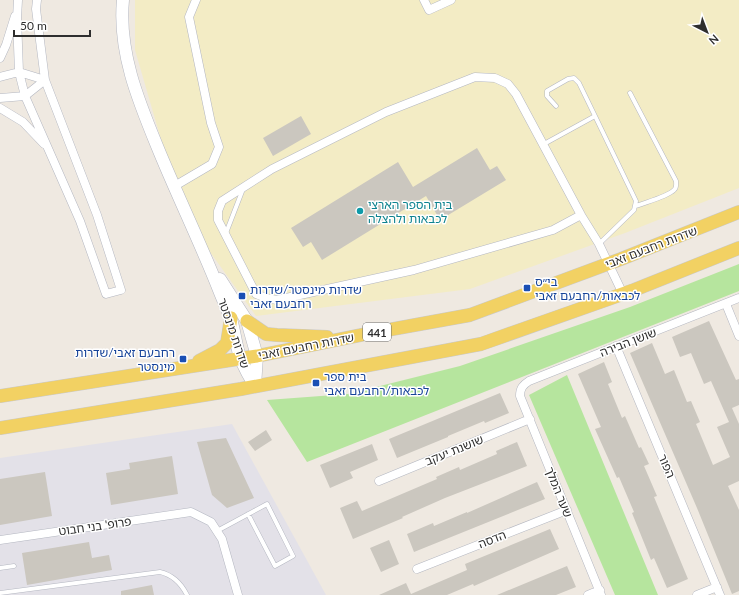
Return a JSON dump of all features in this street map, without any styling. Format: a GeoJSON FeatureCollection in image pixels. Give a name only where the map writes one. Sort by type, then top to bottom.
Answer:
{"type":"FeatureCollection","features":[{"type":"Feature","properties":{"kind":"main road","name":"שדרות רחבעם זאבי"},"geometry":{"type":"LineString","coordinates":[[0,396],[241,359],[470,315],[739,212]]}},
{"type":"Feature","properties":{"kind":"main road"},"geometry":{"type":"LineString","coordinates":[[0,428],[255,386],[481,344],[623,294],[739,248]]}},
{"type":"Feature","properties":{"kind":"main road"},"geometry":{"type":"LineString","coordinates":[[191,366],[220,350],[227,343],[230,318]]}},
{"type":"Feature","properties":{"kind":"main road"},"geometry":{"type":"LineString","coordinates":[[247,321],[266,334],[351,338]]}},
{"type":"Feature","properties":{"kind":"street"},"geometry":{"type":"LineString","coordinates":[[17,4],[19,72],[25,96],[80,221],[106,294],[121,290],[97,215],[45,80],[36,9],[37,0]]}},
{"type":"Feature","properties":{"kind":"street","name":"שדרות מינסטר"},"geometry":{"type":"LineString","coordinates":[[123,0],[122,11],[124,46],[132,81],[173,187],[205,254],[230,318],[241,359],[255,386]]}},
{"type":"Feature","properties":{"kind":"street"},"geometry":{"type":"LineString","coordinates":[[173,187],[212,164],[219,147],[211,123],[189,17],[196,0]]}},
{"type":"Feature","properties":{"kind":"street"},"geometry":{"type":"LineString","coordinates":[[424,0],[429,10],[451,0]]}},
{"type":"Feature","properties":{"kind":"street"},"geometry":{"type":"LineString","coordinates":[[0,58],[6,45],[17,4]]}},
{"type":"Feature","properties":{"kind":"street"},"geometry":{"type":"LineString","coordinates":[[0,77],[19,72],[45,80]]}},
{"type":"Feature","properties":{"kind":"street"},"geometry":{"type":"LineString","coordinates":[[581,215],[553,230],[414,270],[277,300],[256,294],[218,220],[218,211],[222,201],[272,169],[386,112],[475,78],[495,78],[508,84],[516,94],[581,215],[599,244],[623,294]]}},
{"type":"Feature","properties":{"kind":"street"},"geometry":{"type":"LineString","coordinates":[[0,98],[25,96],[45,80]]}},
{"type":"Feature","properties":{"kind":"street"},"geometry":{"type":"LineString","coordinates":[[0,108],[23,122],[48,148]]}},
{"type":"Feature","properties":{"kind":"street","name":"שדרות מינסטר"},"geometry":{"type":"LineString","coordinates":[[205,254],[247,321],[258,356],[255,386]]}},
{"type":"Feature","properties":{"kind":"street","name":"שושן הבירה"},"geometry":{"type":"LineString","coordinates":[[520,389],[529,381],[739,298]]}},
{"type":"Feature","properties":{"kind":"street"},"geometry":{"type":"LineString","coordinates":[[726,304],[739,336]]}},
{"type":"Feature","properties":{"kind":"street","name":"הפור"},"geometry":{"type":"LineString","coordinates":[[616,346],[720,595]]}},
{"type":"Feature","properties":{"kind":"street","name":"שער המלך"},"geometry":{"type":"LineString","coordinates":[[520,389],[520,396],[600,592]]}},
{"type":"Feature","properties":{"kind":"street","name":"שושנת יעקב"},"geometry":{"type":"LineString","coordinates":[[380,481],[530,419]]}},
{"type":"Feature","properties":{"kind":"street","name":"הדסה"},"geometry":{"type":"LineString","coordinates":[[417,569],[566,510]]}},
{"type":"Feature","properties":{"kind":"street","name":"פרופ' בני חבוט"},"geometry":{"type":"LineString","coordinates":[[0,540],[190,512],[211,522],[216,531]]}},
{"type":"Feature","properties":{"kind":"street"},"geometry":{"type":"LineString","coordinates":[[216,531],[222,539],[238,595]]}},
{"type":"Feature","properties":{"kind":"street"},"geometry":{"type":"LineString","coordinates":[[696,595],[717,587]]}},
{"type":"Feature","properties":{"kind":"street"},"geometry":{"type":"LineString","coordinates":[[588,595],[600,592]]}},
{"type":"Feature","properties":{"kind":"lane"},"geometry":{"type":"LineString","coordinates":[[556,106],[547,96],[547,91],[568,79],[574,78],[580,83],[636,201],[634,210],[599,244]]}},
{"type":"Feature","properties":{"kind":"lane"},"geometry":{"type":"LineString","coordinates":[[630,93],[676,181],[675,190],[666,195],[636,206]]}},
{"type":"Feature","properties":{"kind":"lane"},"geometry":{"type":"LineString","coordinates":[[544,144],[595,116]]}},
{"type":"Feature","properties":{"kind":"lane"},"geometry":{"type":"LineString","coordinates":[[226,234],[243,187]]}},
{"type":"Feature","properties":{"kind":"lane"},"geometry":{"type":"LineString","coordinates":[[216,531],[248,514],[267,504],[293,556],[275,566],[248,514]]}},
{"type":"Feature","properties":{"kind":"lane"},"geometry":{"type":"LineString","coordinates":[[0,568],[14,566]]}},
{"type":"Feature","properties":{"kind":"lane"},"geometry":{"type":"LineString","coordinates":[[0,593],[160,572],[168,574],[177,580],[187,595]]}},
{"type":"Feature","properties":{"kind":"shaded area"},"geometry":{"type":"Polygon","coordinates":[[[232,424],[326,595],[0,595],[0,458],[232,424]]]}},
{"type":"Feature","properties":{"kind":"green space"},"geometry":{"type":"Polygon","coordinates":[[[739,264],[739,291],[307,462],[267,400],[348,394],[460,366],[630,307],[739,264]]]}},
{"type":"Feature","properties":{"kind":"green space"},"geometry":{"type":"Polygon","coordinates":[[[567,375],[658,595],[615,595],[529,395],[567,375]]]}},
{"type":"Feature","properties":{"kind":"sand"},"geometry":{"type":"Polygon","coordinates":[[[135,0],[739,0],[739,188],[625,233],[470,289],[256,316],[205,245],[162,143],[135,50],[135,0]]]}},
{"type":"Feature","properties":{"kind":"building"},"geometry":{"type":"Polygon","coordinates":[[[301,116],[311,134],[273,156],[263,138],[301,116]]]}},
{"type":"Feature","properties":{"kind":"building","name":"בית הספר הארצי לכבאות ולהצלה"},"geometry":{"type":"Polygon","coordinates":[[[477,148],[490,170],[497,166],[506,180],[440,220],[426,196],[322,260],[311,242],[303,247],[291,228],[398,162],[413,187],[477,148]]]}},
{"type":"Feature","properties":{"kind":"building"},"geometry":{"type":"Polygon","coordinates":[[[709,321],[736,380],[739,379],[739,405],[732,408],[739,424],[739,481],[728,486],[739,510],[739,591],[732,594],[697,508],[630,353],[652,343],[665,374],[674,370],[687,402],[691,401],[700,422],[696,424],[713,465],[730,457],[717,427],[729,422],[711,381],[704,384],[691,353],[680,357],[672,337],[709,321]]]}},
{"type":"Feature","properties":{"kind":"building"},"geometry":{"type":"Polygon","coordinates":[[[604,362],[612,382],[608,384],[622,418],[625,416],[639,448],[641,447],[649,464],[644,466],[657,496],[654,497],[688,579],[667,588],[654,558],[651,560],[632,513],[634,512],[619,477],[617,478],[595,429],[601,427],[578,374],[604,362]]]}},
{"type":"Feature","properties":{"kind":"building"},"geometry":{"type":"Polygon","coordinates":[[[500,393],[509,413],[485,423],[484,421],[397,458],[389,439],[500,393]]]}},
{"type":"Feature","properties":{"kind":"building"},"geometry":{"type":"Polygon","coordinates":[[[266,430],[272,440],[255,451],[248,442],[266,430]]]}},
{"type":"Feature","properties":{"kind":"building"},"geometry":{"type":"Polygon","coordinates":[[[226,438],[254,498],[227,508],[212,495],[197,442],[226,438]]]}},
{"type":"Feature","properties":{"kind":"building"},"geometry":{"type":"Polygon","coordinates":[[[517,442],[527,466],[445,498],[353,539],[340,508],[357,501],[362,511],[437,479],[436,477],[459,467],[460,470],[497,454],[496,451],[517,442]]]}},
{"type":"Feature","properties":{"kind":"building"},"geometry":{"type":"Polygon","coordinates":[[[372,444],[378,460],[350,472],[353,478],[330,488],[320,465],[372,444]]]}},
{"type":"Feature","properties":{"kind":"building"},"geometry":{"type":"Polygon","coordinates":[[[172,456],[178,494],[111,505],[106,473],[130,469],[129,463],[172,456]]]}},
{"type":"Feature","properties":{"kind":"building"},"geometry":{"type":"Polygon","coordinates":[[[45,472],[52,516],[0,525],[0,479],[45,472]]]}},
{"type":"Feature","properties":{"kind":"building"},"geometry":{"type":"Polygon","coordinates":[[[537,482],[545,499],[414,552],[407,534],[433,523],[434,526],[467,513],[537,482]]]}},
{"type":"Feature","properties":{"kind":"building"},"geometry":{"type":"Polygon","coordinates":[[[550,529],[559,549],[474,586],[473,584],[447,595],[379,595],[406,583],[411,594],[467,570],[465,564],[550,529]]]}},
{"type":"Feature","properties":{"kind":"building"},"geometry":{"type":"Polygon","coordinates":[[[389,540],[399,564],[381,572],[370,548],[389,540]]]}},
{"type":"Feature","properties":{"kind":"building"},"geometry":{"type":"Polygon","coordinates":[[[89,542],[92,558],[109,555],[112,570],[27,585],[22,553],[89,542]]]}},
{"type":"Feature","properties":{"kind":"building"},"geometry":{"type":"Polygon","coordinates":[[[567,566],[576,587],[556,595],[497,595],[567,566]]]}},
{"type":"Feature","properties":{"kind":"building"},"geometry":{"type":"Polygon","coordinates":[[[152,585],[154,595],[121,595],[121,591],[152,585]]]}},
{"type":"Feature","properties":{"kind":"place","name":"בית הספר הארצי לכבאות ולהצלה"},"geometry":{"type":"Point","coordinates":[360,211]}},
{"type":"Feature","properties":{"kind":"place","name":"בי״ס לכבאות/רחבעם זאבי"},"geometry":{"type":"Point","coordinates":[527,288]}},
{"type":"Feature","properties":{"kind":"place","name":"שדרות מינסטר/שדרות רחבעם זאבי"},"geometry":{"type":"Point","coordinates":[242,296]}},
{"type":"Feature","properties":{"kind":"place","name":"רחבעם זאבי/שדרות מינסטר"},"geometry":{"type":"Point","coordinates":[183,359]}},
{"type":"Feature","properties":{"kind":"place","name":"בית ספר לכבאות/רחבעם זאבי"},"geometry":{"type":"Point","coordinates":[316,383]}}]}
